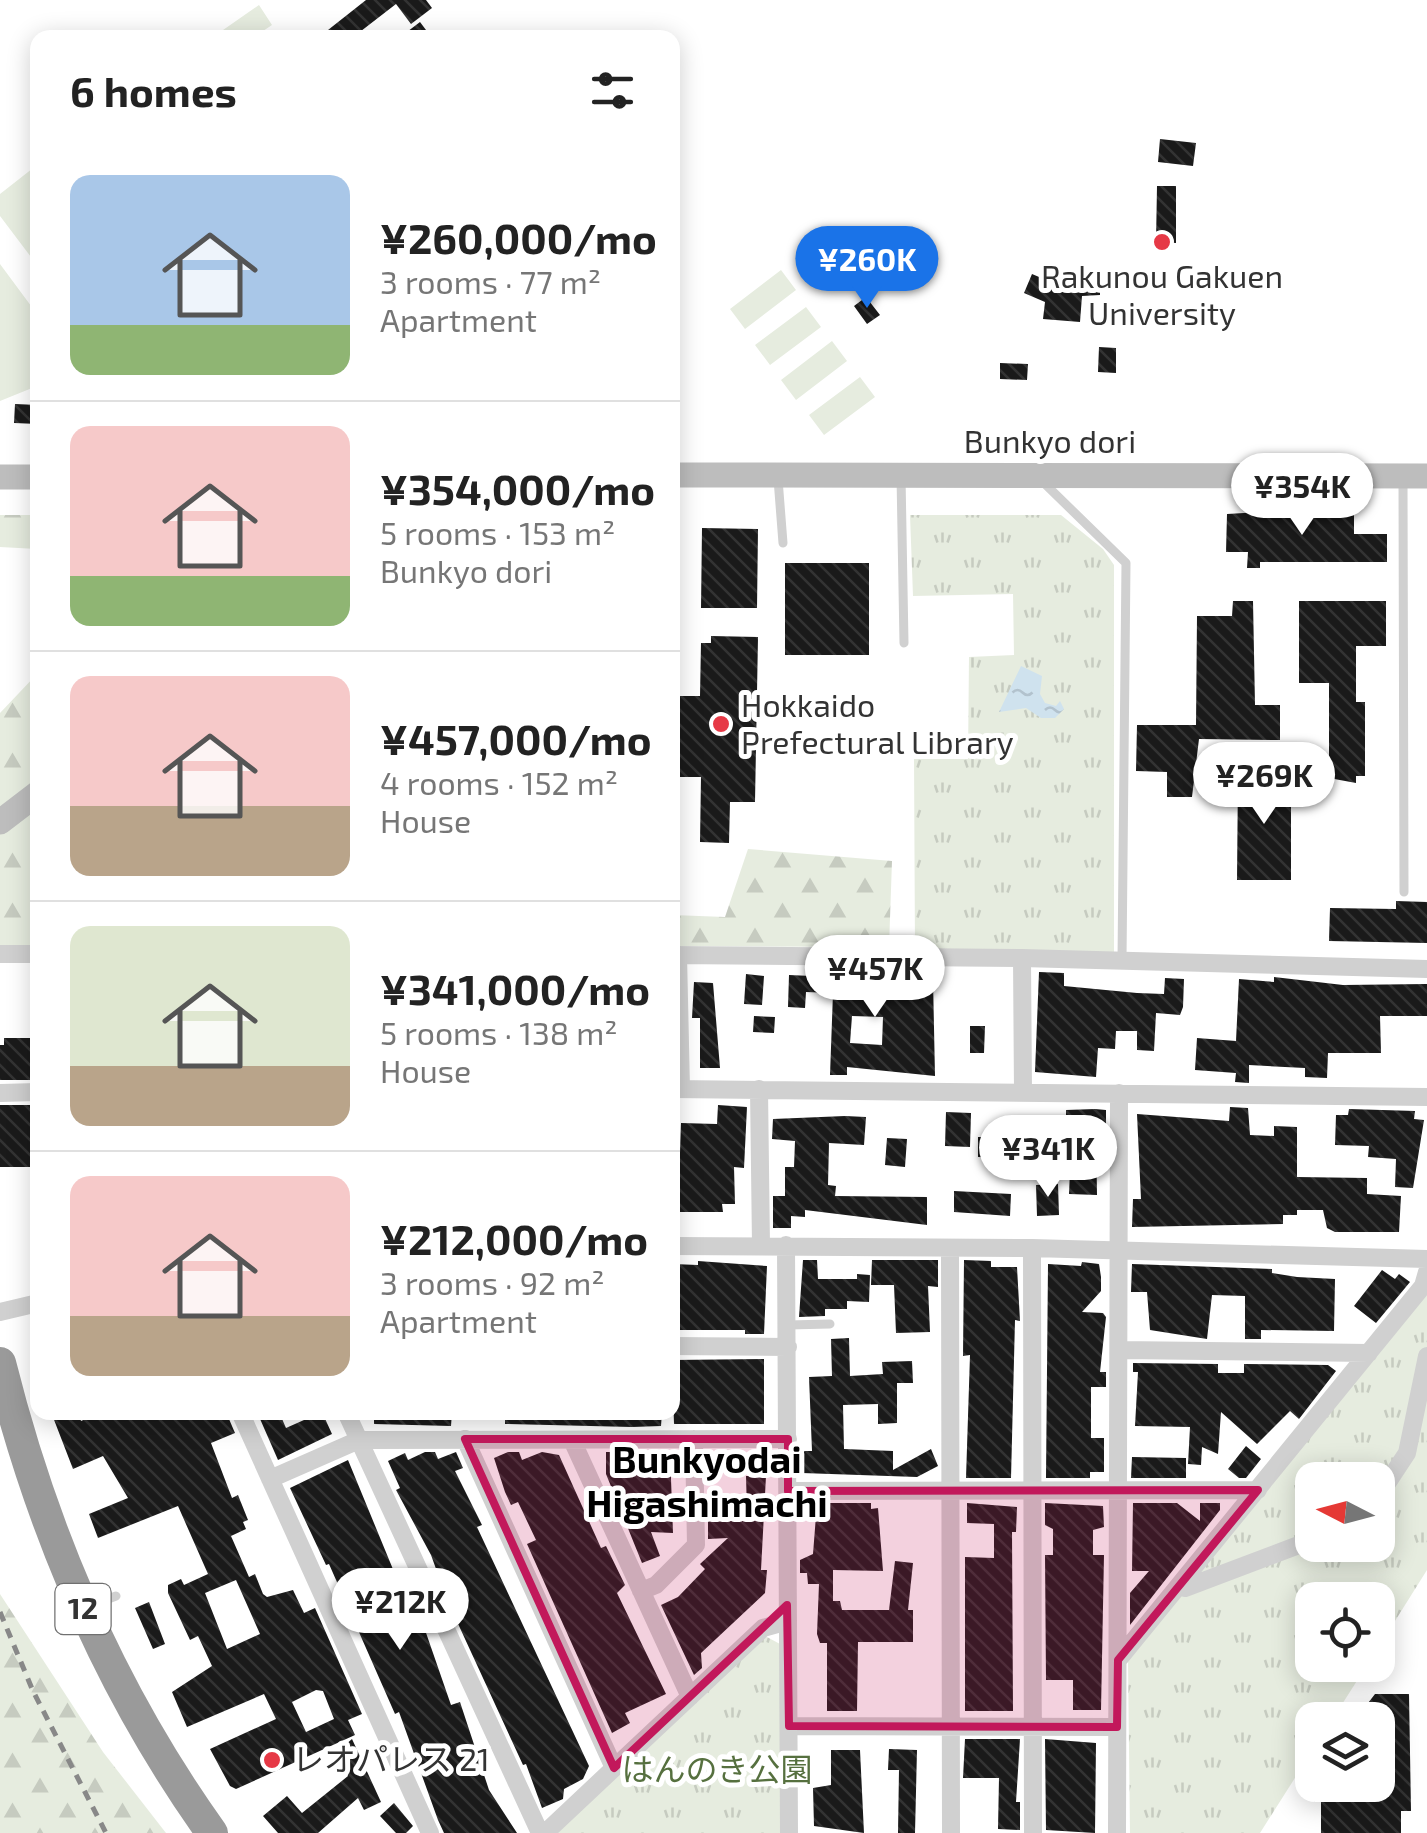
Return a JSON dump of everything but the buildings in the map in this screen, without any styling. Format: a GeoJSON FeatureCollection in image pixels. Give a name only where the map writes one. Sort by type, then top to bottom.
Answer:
{"type":"FeatureCollection","features":[{"type":"Feature","properties":{"kind":"highway","name":"12"},"geometry":{"type":"LineString","coordinates":[[0,1363],[5,1404],[83,1609],[145,1730],[212,1833]]}},
{"type":"Feature","properties":{"kind":"street","name":"Bunkyo dori"},"geometry":{"type":"LineString","coordinates":[[680,476],[1415,476]]}},
{"type":"Feature","properties":{"kind":"street"},"geometry":{"type":"LineString","coordinates":[[0,477],[30,477]]}},
{"type":"Feature","properties":{"kind":"street"},"geometry":{"type":"LineString","coordinates":[[0,822],[30,799]]}},
{"type":"Feature","properties":{"kind":"street"},"geometry":{"type":"LineString","coordinates":[[0,954],[30,954]]}},
{"type":"Feature","properties":{"kind":"street"},"geometry":{"type":"LineString","coordinates":[[680,955],[1022,958],[1427,969]]}},
{"type":"Feature","properties":{"kind":"street"},"geometry":{"type":"LineString","coordinates":[[1022,958],[1023,1092]]}},
{"type":"Feature","properties":{"kind":"street"},"geometry":{"type":"LineString","coordinates":[[680,1088],[1427,1097]]}},
{"type":"Feature","properties":{"kind":"street"},"geometry":{"type":"LineString","coordinates":[[759,1089],[761,1246]]}},
{"type":"Feature","properties":{"kind":"street"},"geometry":{"type":"LineString","coordinates":[[0,1093],[30,1092]]}},
{"type":"Feature","properties":{"kind":"street"},"geometry":{"type":"LineString","coordinates":[[1117,1833],[1119,1092]]}},
{"type":"Feature","properties":{"kind":"street"},"geometry":{"type":"LineString","coordinates":[[786,1245],[789,1833]]}},
{"type":"Feature","properties":{"kind":"street"},"geometry":{"type":"LineString","coordinates":[[680,1246],[1032,1248],[1427,1259]]}},
{"type":"Feature","properties":{"kind":"street"},"geometry":{"type":"LineString","coordinates":[[950,1248],[951,1833]]}},
{"type":"Feature","properties":{"kind":"street"},"geometry":{"type":"LineString","coordinates":[[1032,1248],[1033,1833]]}},
{"type":"Feature","properties":{"kind":"street"},"geometry":{"type":"LineString","coordinates":[[1118,1660],[1423,1286],[1427,1272]]}},
{"type":"Feature","properties":{"kind":"street"},"geometry":{"type":"LineString","coordinates":[[0,1312],[30,1304]]}},
{"type":"Feature","properties":{"kind":"street"},"geometry":{"type":"LineString","coordinates":[[680,1346],[788,1347]]}},
{"type":"Feature","properties":{"kind":"street"},"geometry":{"type":"LineString","coordinates":[[1120,1350],[1368,1354]]}},
{"type":"Feature","properties":{"kind":"street"},"geometry":{"type":"LineString","coordinates":[[1395,1471],[1407,1453],[1427,1356]]}},
{"type":"Feature","properties":{"kind":"street"},"geometry":{"type":"LineString","coordinates":[[244,1420],[430,1833]]}},
{"type":"Feature","properties":{"kind":"street"},"geometry":{"type":"LineString","coordinates":[[349,1420],[543,1833],[763,1628],[788,1621]]}},
{"type":"Feature","properties":{"kind":"street"},"geometry":{"type":"LineString","coordinates":[[465,1438],[614,1768]]}},
{"type":"Feature","properties":{"kind":"street"},"geometry":{"type":"LineString","coordinates":[[641,1591],[656,1585],[696,1545],[694,1439]]}},
{"type":"Feature","properties":{"kind":"street"},"geometry":{"type":"LineString","coordinates":[[270,1479],[358,1440],[788,1440]]}},
{"type":"Feature","properties":{"kind":"street"},"geometry":{"type":"LineString","coordinates":[[572,1440],[690,1696]]}},
{"type":"Feature","properties":{"kind":"street"},"geometry":{"type":"LineString","coordinates":[[788,1490],[1258,1490]]}},
{"type":"Feature","properties":{"kind":"street"},"geometry":{"type":"LineString","coordinates":[[1185,1588],[1295,1546]]}},
{"type":"Feature","properties":{"kind":"street"},"geometry":{"type":"LineString","coordinates":[[789,1726],[1117,1727]]}},
{"type":"Feature","properties":{"kind":"lane"},"geometry":{"type":"LineString","coordinates":[[1034,474],[1126,563],[1122,960]]}},
{"type":"Feature","properties":{"kind":"lane"},"geometry":{"type":"LineString","coordinates":[[778,476],[783,543]]}},
{"type":"Feature","properties":{"kind":"lane"},"geometry":{"type":"LineString","coordinates":[[900,476],[904,643]]}},
{"type":"Feature","properties":{"kind":"lane"},"geometry":{"type":"LineString","coordinates":[[1404,892],[1415,476]]}},
{"type":"Feature","properties":{"kind":"lane"},"geometry":{"type":"LineString","coordinates":[[788,1325],[830,1324]]}},
{"type":"Feature","properties":{"kind":"lane"},"geometry":{"type":"LineString","coordinates":[[83,1609],[116,1596]]}},
{"type":"Feature","properties":{"kind":"highlighted area"},"geometry":{"type":"Polygon","coordinates":[[[465,1439],[788,1439],[788,1491],[1258,1490],[1118,1660],[1117,1727],[789,1726],[787,1605],[614,1768],[465,1439]]]}},
{"type":"Feature","properties":{"kind":"green space"},"geometry":{"type":"Polygon","coordinates":[[[259,5],[272,25],[264,30],[223,30],[259,5]]]}},
{"type":"Feature","properties":{"kind":"green space"},"geometry":{"type":"Polygon","coordinates":[[[30,170],[30,256],[0,216],[0,194],[30,170]]]}},
{"type":"Feature","properties":{"kind":"green space"},"geometry":{"type":"Polygon","coordinates":[[[0,264],[30,305],[30,389],[0,401],[0,264]]]}},
{"type":"Feature","properties":{"kind":"green space"},"geometry":{"type":"Polygon","coordinates":[[[781,270],[796,290],[745,329],[730,309],[781,270]]]}},
{"type":"Feature","properties":{"kind":"green space"},"geometry":{"type":"Polygon","coordinates":[[[806,307],[821,327],[770,365],[755,345],[806,307]]]}},
{"type":"Feature","properties":{"kind":"green space"},"geometry":{"type":"Polygon","coordinates":[[[832,341],[847,361],[796,400],[781,380],[832,341]]]}},
{"type":"Feature","properties":{"kind":"green space"},"geometry":{"type":"Polygon","coordinates":[[[860,377],[875,397],[824,435],[809,415],[860,377]]]}},
{"type":"Feature","properties":{"kind":"green space"},"geometry":{"type":"Polygon","coordinates":[[[0,515],[30,515],[30,549],[0,547],[0,515]]]}},
{"type":"Feature","properties":{"kind":"green space"},"geometry":{"type":"Polygon","coordinates":[[[910,515],[1061,515],[1103,549],[1114,565],[1114,954],[915,951],[914,759],[968,759],[969,657],[1014,655],[1013,594],[913,596],[910,515]]]}},
{"type":"Feature","properties":{"kind":"green space"},"geometry":{"type":"Polygon","coordinates":[[[30,681],[30,945],[0,945],[0,713],[30,681]]]}},
{"type":"Feature","properties":{"kind":"green space"},"geometry":{"type":"Polygon","coordinates":[[[748,849],[892,861],[889,947],[680,946],[680,915],[725,917],[748,849]]]}},
{"type":"Feature","properties":{"kind":"green space"},"geometry":{"type":"Polygon","coordinates":[[[1427,1291],[1427,1570],[1395,1621],[1395,1582],[1295,1582],[1295,1682],[1356,1682],[1343,1702],[1295,1702],[1295,1778],[1260,1833],[1130,1833],[1128,1660],[1427,1291]]]}},
{"type":"Feature","properties":{"kind":"green space"},"geometry":{"type":"Polygon","coordinates":[[[0,1594],[103,1752],[166,1833],[0,1833],[0,1594]]]}},
{"type":"Feature","properties":{"kind":"green space","name":"はんのき公園"},"geometry":{"type":"Polygon","coordinates":[[[765,1636],[780,1644],[781,1833],[556,1833],[765,1636]]]}},
{"type":"Feature","properties":{"kind":"water"},"geometry":{"type":"Polygon","coordinates":[[[1021,666],[1042,676],[1040,694],[1045,703],[1056,706],[1060,701],[1064,709],[1055,718],[1041,718],[1026,708],[999,712],[1021,666]]]}},
{"type":"Feature","properties":{"kind":"railway"},"geometry":{"type":"LineString","coordinates":[[0,1612],[33,1691],[106,1833]]}},
{"type":"Feature","properties":{"kind":"place","name":"Rakunou Gakuen University"},"geometry":{"type":"Point","coordinates":[1162,242]}},
{"type":"Feature","properties":{"kind":"place","name":"Hokkaido Prefectural Library"},"geometry":{"type":"Point","coordinates":[721,724]}},
{"type":"Feature","properties":{"kind":"place","name":"レオパレス 21"},"geometry":{"type":"Point","coordinates":[272,1760]}},
{"type":"Feature","properties":{"kind":"district","name":"Bunkyodai Higashimachi"},"geometry":{"type":"Point","coordinates":[707,1482]}}]}
